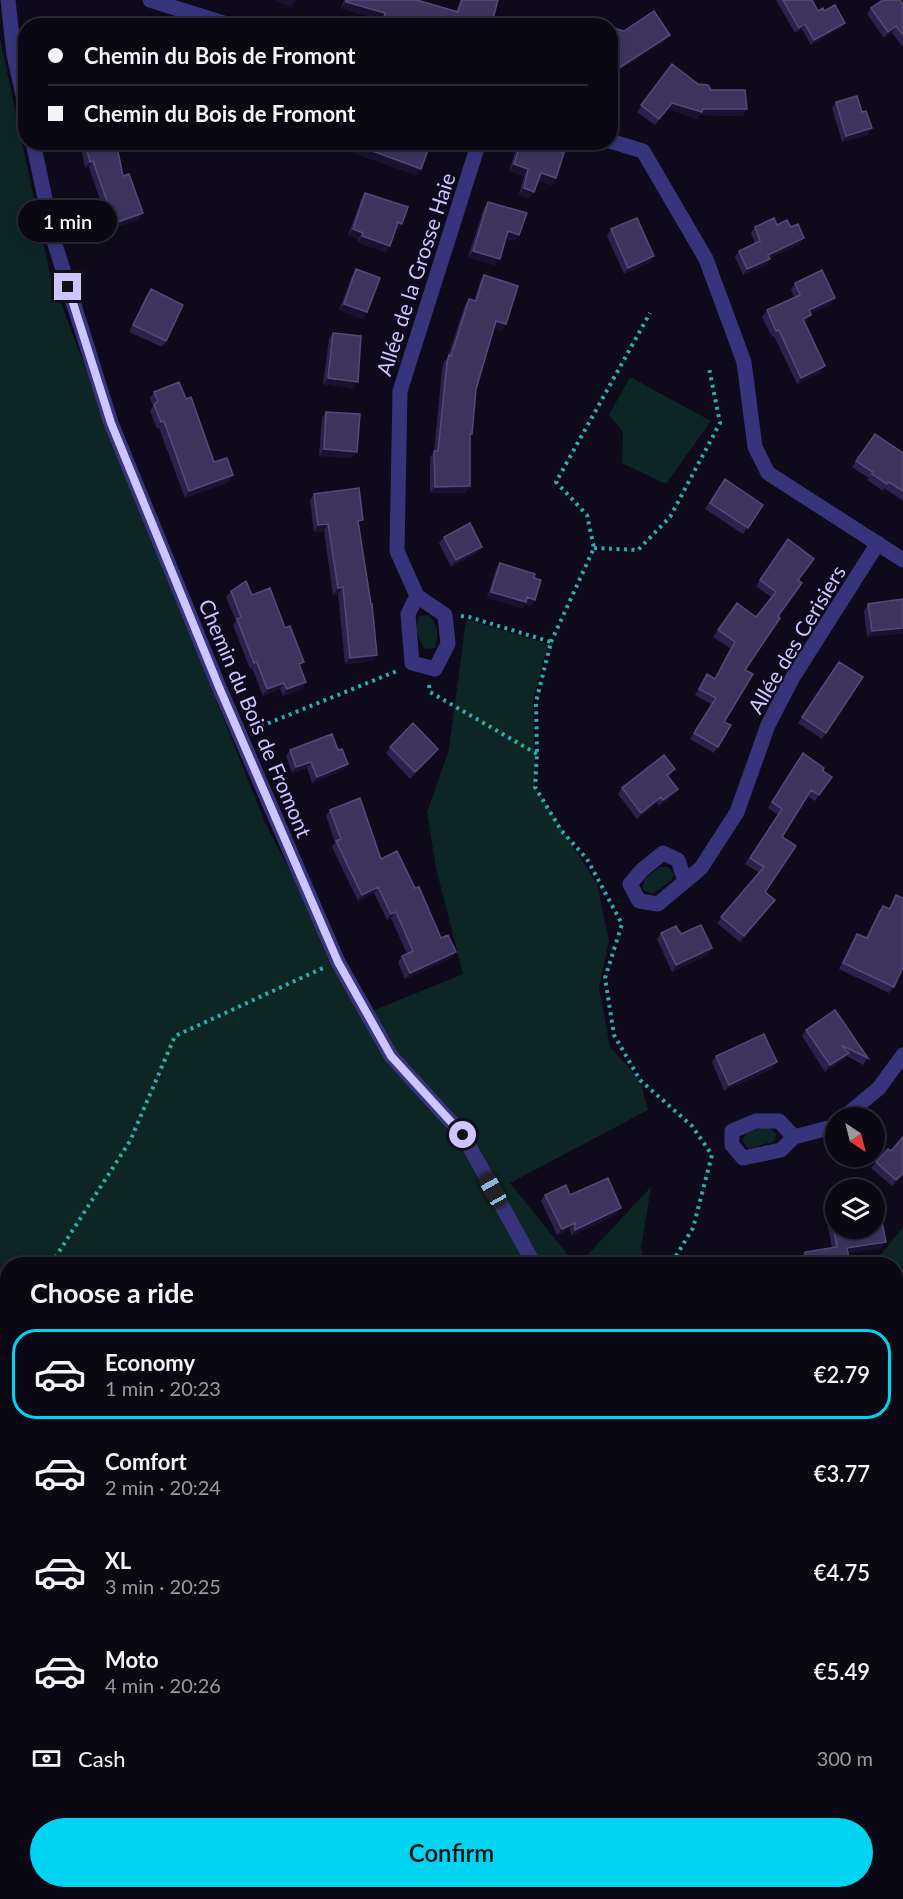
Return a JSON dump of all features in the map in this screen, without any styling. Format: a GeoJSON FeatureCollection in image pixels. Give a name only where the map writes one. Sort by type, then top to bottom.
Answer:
{"type":"FeatureCollection","features":[{"type":"Feature","properties":{"kind":"street"},"geometry":{"type":"LineString","coordinates":[[8,0],[18,73]]}},
{"type":"Feature","properties":{"kind":"street"},"geometry":{"type":"LineString","coordinates":[[150,0],[207,18]]}},
{"type":"Feature","properties":{"kind":"street"},"geometry":{"type":"LineString","coordinates":[[618,143],[643,151],[706,259],[744,362],[755,447],[768,473],[903,560]]}},
{"type":"Feature","properties":{"kind":"street","name":"Chemin du Bois de Fromont"},"geometry":{"type":"LineString","coordinates":[[35,150],[54,241],[111,423],[240,735],[338,962],[391,1056],[463,1135],[530,1257]]}},
{"type":"Feature","properties":{"kind":"street","name":"Allée de la Grosse Haie"},"geometry":{"type":"LineString","coordinates":[[417,596],[397,551],[400,391],[476,150]]}},
{"type":"Feature","properties":{"kind":"street","name":"Allée des Cerisiers"},"geometry":{"type":"LineString","coordinates":[[685,881],[701,868],[737,812],[768,725],[793,677],[878,543]]}},
{"type":"Feature","properties":{"kind":"street"},"geometry":{"type":"LineString","coordinates":[[417,596],[445,615],[448,644],[435,669],[419,665],[408,614],[417,596]]}},
{"type":"Feature","properties":{"kind":"street"},"geometry":{"type":"LineString","coordinates":[[857,1107],[879,1089],[903,1055]]}},
{"type":"Feature","properties":{"kind":"street"},"geometry":{"type":"LineString","coordinates":[[794,1137],[825,1129]]}},
{"type":"Feature","properties":{"kind":"path"},"geometry":{"type":"LineString","coordinates":[[650,314],[556,482],[586,515],[594,548],[551,642],[536,702],[535,787],[561,830],[587,859],[622,924],[605,978],[614,1035],[640,1080],[692,1126],[712,1155],[693,1228],[675,1257]]}},
{"type":"Feature","properties":{"kind":"path"},"geometry":{"type":"LineString","coordinates":[[594,548],[638,550],[670,517],[720,423],[709,368]]}},
{"type":"Feature","properties":{"kind":"path"},"geometry":{"type":"LineString","coordinates":[[445,615],[469,617],[551,642]]}},
{"type":"Feature","properties":{"kind":"path"},"geometry":{"type":"LineString","coordinates":[[240,735],[406,668],[419,665],[430,692],[537,754]]}},
{"type":"Feature","properties":{"kind":"path"},"geometry":{"type":"LineString","coordinates":[[56,1257],[130,1142],[176,1036],[338,962]]}},
{"type":"Feature","properties":{"kind":"green space"},"geometry":{"type":"Polygon","coordinates":[[[0,39],[18,123],[18,150],[24,150],[51,278],[266,825],[365,1014],[463,974],[436,868],[427,812],[449,750],[466,619],[548,644],[533,701],[535,787],[597,884],[609,941],[599,987],[610,1047],[640,1080],[648,1110],[510,1183],[569,1257],[0,1257],[0,39]]]}},
{"type":"Feature","properties":{"kind":"green space"},"geometry":{"type":"Polygon","coordinates":[[[630,377],[711,421],[666,484],[622,463],[623,432],[609,415],[630,377]]]}},
{"type":"Feature","properties":{"kind":"green space"},"geometry":{"type":"Polygon","coordinates":[[[429,615],[436,627],[437,638],[435,648],[425,649],[419,637],[417,625],[419,616],[429,615]]]}},
{"type":"Feature","properties":{"kind":"green space"},"geometry":{"type":"Polygon","coordinates":[[[659,867],[668,867],[674,874],[671,881],[652,894],[642,889],[645,879],[659,867]]]}},
{"type":"Feature","properties":{"kind":"green space"},"geometry":{"type":"Polygon","coordinates":[[[768,1126],[776,1134],[775,1141],[748,1149],[742,1140],[747,1133],[768,1126]]]}},
{"type":"Feature","properties":{"kind":"green space"},"geometry":{"type":"Polygon","coordinates":[[[651,1187],[641,1248],[642,1257],[586,1257],[651,1187]]]}},
{"type":"Feature","properties":{"kind":"green space"},"geometry":{"type":"Polygon","coordinates":[[[903,1227],[903,1257],[879,1257],[903,1227]]]}},
{"type":"Feature","properties":{"kind":"building"},"geometry":{"type":"Polygon","coordinates":[[[346,0],[417,0],[458,12],[462,0],[498,0],[493,18],[384,18],[385,13],[346,2],[346,0]]]}},
{"type":"Feature","properties":{"kind":"building"},"geometry":{"type":"Polygon","coordinates":[[[783,0],[812,0],[818,11],[823,8],[824,11],[835,5],[845,23],[814,40],[805,24],[799,28],[783,0]]]}},
{"type":"Feature","properties":{"kind":"building"},"geometry":{"type":"Polygon","coordinates":[[[883,0],[900,0],[903,5],[903,35],[896,26],[888,32],[871,8],[883,0]]]}},
{"type":"Feature","properties":{"kind":"building"},"geometry":{"type":"Polygon","coordinates":[[[654,11],[670,35],[618,68],[618,29],[624,31],[654,11]]]}},
{"type":"Feature","properties":{"kind":"building"},"geometry":{"type":"Polygon","coordinates":[[[672,64],[698,84],[708,85],[711,90],[745,90],[747,109],[703,109],[702,112],[672,103],[659,119],[641,105],[672,64]]]}},
{"type":"Feature","properties":{"kind":"building"},"geometry":{"type":"Polygon","coordinates":[[[857,96],[862,112],[866,111],[872,128],[846,136],[836,102],[857,96]]]}},
{"type":"Feature","properties":{"kind":"building"},"geometry":{"type":"Polygon","coordinates":[[[87,150],[118,150],[123,176],[129,174],[143,213],[96,230],[89,211],[108,204],[93,161],[90,162],[87,150]]]}},
{"type":"Feature","properties":{"kind":"building"},"geometry":{"type":"Polygon","coordinates":[[[370,150],[428,150],[421,169],[370,150]]]}},
{"type":"Feature","properties":{"kind":"building"},"geometry":{"type":"Polygon","coordinates":[[[518,150],[557,150],[564,153],[556,178],[541,173],[534,192],[524,188],[528,169],[514,164],[518,150]]]}},
{"type":"Feature","properties":{"kind":"building"},"geometry":{"type":"Polygon","coordinates":[[[365,193],[408,207],[402,224],[398,222],[390,246],[362,236],[363,233],[353,229],[365,193]]]}},
{"type":"Feature","properties":{"kind":"building"},"geometry":{"type":"Polygon","coordinates":[[[488,202],[527,213],[519,235],[508,231],[500,259],[473,251],[488,202]]]}},
{"type":"Feature","properties":{"kind":"building"},"geometry":{"type":"Polygon","coordinates":[[[637,218],[654,256],[628,268],[611,229],[637,218]]]}},
{"type":"Feature","properties":{"kind":"building"},"geometry":{"type":"Polygon","coordinates":[[[774,218],[777,225],[787,220],[791,227],[798,224],[804,238],[768,255],[770,259],[747,269],[739,251],[760,241],[755,227],[774,218]]]}},
{"type":"Feature","properties":{"kind":"building"},"geometry":{"type":"Polygon","coordinates":[[[356,269],[380,278],[367,312],[344,304],[356,269]]]}},
{"type":"Feature","properties":{"kind":"building"},"geometry":{"type":"Polygon","coordinates":[[[822,270],[835,298],[809,310],[811,315],[803,319],[825,366],[801,378],[767,310],[800,295],[795,283],[822,270]]]}},
{"type":"Feature","properties":{"kind":"building"},"geometry":{"type":"Polygon","coordinates":[[[484,275],[518,286],[506,324],[496,321],[476,389],[472,434],[470,434],[470,486],[435,487],[434,451],[438,451],[447,363],[469,299],[476,301],[484,275]]]}},
{"type":"Feature","properties":{"kind":"building"},"geometry":{"type":"Polygon","coordinates":[[[151,289],[183,305],[166,341],[133,325],[151,289]]]}},
{"type":"Feature","properties":{"kind":"building"},"geometry":{"type":"Polygon","coordinates":[[[333,333],[361,336],[358,382],[328,378],[333,333]]]}},
{"type":"Feature","properties":{"kind":"building"},"geometry":{"type":"Polygon","coordinates":[[[179,382],[186,399],[191,397],[214,462],[227,458],[233,475],[189,491],[164,421],[161,422],[154,405],[158,401],[154,392],[179,382]]]}},
{"type":"Feature","properties":{"kind":"building"},"geometry":{"type":"Polygon","coordinates":[[[326,412],[360,414],[357,452],[324,449],[326,412]]]}},
{"type":"Feature","properties":{"kind":"building"},"geometry":{"type":"Polygon","coordinates":[[[875,434],[903,453],[903,491],[889,482],[887,484],[856,461],[875,434]]]}},
{"type":"Feature","properties":{"kind":"building"},"geometry":{"type":"Polygon","coordinates":[[[725,479],[763,505],[748,528],[710,503],[725,479]]]}},
{"type":"Feature","properties":{"kind":"building"},"geometry":{"type":"Polygon","coordinates":[[[359,488],[363,520],[358,521],[372,604],[377,655],[350,658],[343,587],[338,588],[328,524],[318,525],[314,494],[359,488]]]}},
{"type":"Feature","properties":{"kind":"building"},"geometry":{"type":"Polygon","coordinates":[[[470,523],[482,547],[456,560],[444,537],[470,523]]]}},
{"type":"Feature","properties":{"kind":"building"},"geometry":{"type":"Polygon","coordinates":[[[788,539],[814,559],[798,580],[802,583],[778,616],[780,618],[745,670],[753,674],[724,722],[731,725],[718,747],[694,733],[716,698],[699,689],[707,674],[715,679],[735,642],[718,630],[737,603],[756,617],[776,592],[760,580],[788,539]]]}},
{"type":"Feature","properties":{"kind":"building"},"geometry":{"type":"Polygon","coordinates":[[[500,563],[535,574],[534,578],[541,580],[535,600],[527,597],[526,602],[491,592],[500,563]]]}},
{"type":"Feature","properties":{"kind":"building"},"geometry":{"type":"Polygon","coordinates":[[[246,581],[252,595],[270,588],[285,628],[290,626],[304,662],[299,664],[306,682],[287,689],[284,683],[267,689],[237,619],[241,617],[231,591],[246,581]]]}},
{"type":"Feature","properties":{"kind":"building"},"geometry":{"type":"Polygon","coordinates":[[[903,599],[903,628],[872,631],[868,604],[903,599]]]}},
{"type":"Feature","properties":{"kind":"building"},"geometry":{"type":"Polygon","coordinates":[[[839,662],[863,677],[826,733],[802,717],[839,662]]]}},
{"type":"Feature","properties":{"kind":"building"},"geometry":{"type":"Polygon","coordinates":[[[413,723],[438,749],[415,772],[390,747],[413,723]]]}},
{"type":"Feature","properties":{"kind":"building"},"geometry":{"type":"Polygon","coordinates":[[[332,734],[338,750],[342,749],[348,764],[317,777],[311,762],[296,767],[290,750],[332,734]]]}},
{"type":"Feature","properties":{"kind":"building"},"geometry":{"type":"Polygon","coordinates":[[[803,753],[824,768],[823,771],[832,777],[819,795],[811,790],[782,837],[796,846],[765,892],[775,900],[744,936],[721,917],[764,867],[750,858],[782,809],[772,802],[803,753]]]}},
{"type":"Feature","properties":{"kind":"building"},"geometry":{"type":"Polygon","coordinates":[[[664,755],[675,769],[667,775],[678,789],[663,800],[661,797],[641,813],[622,788],[664,755]]]}},
{"type":"Feature","properties":{"kind":"building"},"geometry":{"type":"Polygon","coordinates":[[[360,798],[381,859],[397,851],[415,888],[419,887],[441,938],[448,935],[456,952],[410,973],[402,956],[413,951],[396,912],[391,914],[378,887],[362,895],[336,841],[341,839],[330,810],[360,798]]]}},
{"type":"Feature","properties":{"kind":"building"},"geometry":{"type":"Polygon","coordinates":[[[896,895],[903,898],[903,967],[894,987],[843,963],[857,934],[867,938],[883,906],[890,909],[896,895]]]}},
{"type":"Feature","properties":{"kind":"building"},"geometry":{"type":"Polygon","coordinates":[[[701,925],[712,948],[676,965],[661,933],[676,926],[681,934],[701,925]]]}},
{"type":"Feature","properties":{"kind":"building"},"geometry":{"type":"Polygon","coordinates":[[[835,1010],[868,1058],[841,1045],[849,1053],[830,1065],[806,1030],[835,1010]]]}},
{"type":"Feature","properties":{"kind":"building"},"geometry":{"type":"Polygon","coordinates":[[[764,1034],[777,1062],[729,1085],[716,1056],[764,1034]]]}},
{"type":"Feature","properties":{"kind":"building"},"geometry":{"type":"Polygon","coordinates":[[[903,1137],[903,1173],[896,1180],[882,1167],[885,1167],[885,1152],[888,1149],[891,1151],[903,1137]]]}},
{"type":"Feature","properties":{"kind":"building"},"geometry":{"type":"Polygon","coordinates":[[[608,1178],[621,1208],[575,1230],[575,1223],[562,1229],[545,1195],[566,1185],[570,1195],[608,1178]]]}},
{"type":"Feature","properties":{"kind":"building"},"geometry":{"type":"Polygon","coordinates":[[[885,1237],[886,1242],[847,1248],[849,1257],[806,1257],[805,1252],[837,1247],[835,1239],[885,1239],[885,1237]]]}},
{"type":"Feature","properties":{"kind":"route"},"geometry":{"type":"LineString","coordinates":[[68,287],[111,423],[219,687],[338,962],[391,1056],[463,1135]]}}]}
